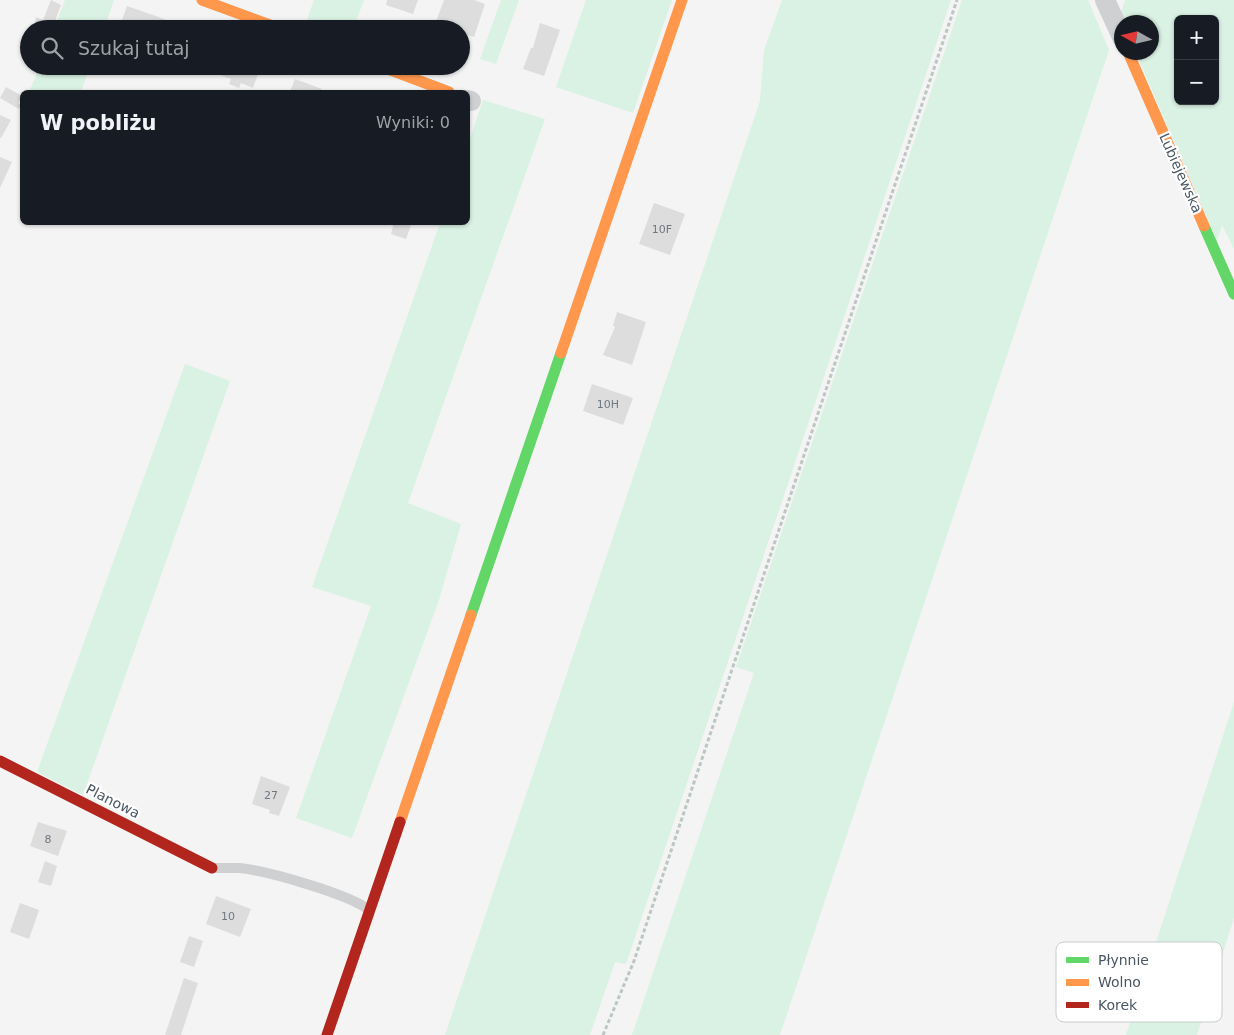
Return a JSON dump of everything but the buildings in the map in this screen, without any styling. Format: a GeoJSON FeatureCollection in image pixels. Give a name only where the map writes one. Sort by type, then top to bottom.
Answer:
{"type":"FeatureCollection","features":[{"type":"Feature","properties":{"kind":"street"},"geometry":{"type":"LineString","coordinates":[[202,0],[256,20]]}},
{"type":"Feature","properties":{"kind":"street"},"geometry":{"type":"LineString","coordinates":[[327,1035],[682,0]]}},
{"type":"Feature","properties":{"kind":"street"},"geometry":{"type":"LineString","coordinates":[[1106,0],[1114,18]]}},
{"type":"Feature","properties":{"kind":"street","name":"Lubiejewska"},"geometry":{"type":"LineString","coordinates":[[1132,60],[1234,294]]}},
{"type":"Feature","properties":{"kind":"street"},"geometry":{"type":"LineString","coordinates":[[404,75],[444,90]]}},
{"type":"Feature","properties":{"kind":"street","name":"Planowa"},"geometry":{"type":"LineString","coordinates":[[0,761],[212,868]]}},
{"type":"Feature","properties":{"kind":"lane"},"geometry":{"type":"LineString","coordinates":[[212,868],[242,868],[278,877],[348,898],[371,911]]}},
{"type":"Feature","properties":{"kind":"path"},"geometry":{"type":"LineString","coordinates":[[603,1035],[634,961],[957,0]]}},
{"type":"Feature","properties":{"kind":"green space"},"geometry":{"type":"Polygon","coordinates":[[[65,0],[114,0],[107,20],[57,20],[65,0]]]}},
{"type":"Feature","properties":{"kind":"green space"},"geometry":{"type":"Polygon","coordinates":[[[314,0],[364,0],[356,20],[307,20],[314,0]]]}},
{"type":"Feature","properties":{"kind":"green space"},"geometry":{"type":"Polygon","coordinates":[[[501,0],[519,0],[496,64],[480,59],[501,0]]]}},
{"type":"Feature","properties":{"kind":"green space"},"geometry":{"type":"Polygon","coordinates":[[[586,0],[672,0],[633,113],[556,87],[586,0]]]}},
{"type":"Feature","properties":{"kind":"green space"},"geometry":{"type":"Polygon","coordinates":[[[782,0],[951,0],[626,964],[615,962],[590,1035],[445,1035],[760,101],[764,50],[782,0]]]}},
{"type":"Feature","properties":{"kind":"green space"},"geometry":{"type":"Polygon","coordinates":[[[962,0],[1088,0],[1109,50],[780,1035],[632,1035],[754,673],[736,667],[962,0]]]}},
{"type":"Feature","properties":{"kind":"green space"},"geometry":{"type":"Polygon","coordinates":[[[1125,0],[1234,0],[1234,249],[1222,225],[1217,241],[1139,60],[1159,60],[1159,15],[1120,15],[1125,0]]]}},
{"type":"Feature","properties":{"kind":"green space"},"geometry":{"type":"Polygon","coordinates":[[[36,75],[87,75],[82,90],[30,90],[36,75]]]}},
{"type":"Feature","properties":{"kind":"green space"},"geometry":{"type":"Polygon","coordinates":[[[483,100],[545,119],[408,503],[461,524],[439,600],[352,838],[296,818],[371,606],[312,587],[439,225],[470,225],[470,139],[483,100]]]}},
{"type":"Feature","properties":{"kind":"green space"},"geometry":{"type":"Polygon","coordinates":[[[185,364],[230,381],[83,795],[37,772],[185,364]]]}},
{"type":"Feature","properties":{"kind":"green space"},"geometry":{"type":"Polygon","coordinates":[[[1234,702],[1234,918],[1222,956],[1222,942],[1156,942],[1234,702]]]}},
{"type":"Feature","properties":{"kind":"green space"},"geometry":{"type":"Polygon","coordinates":[[[1130,1022],[1201,1022],[1197,1035],[1126,1035],[1130,1022]]]}},
{"type":"Feature","properties":{"kind":"traffic: fast"},"geometry":{"type":"LineString","coordinates":[[1204,226],[1234,294]]}},
{"type":"Feature","properties":{"kind":"traffic: fast"},"geometry":{"type":"LineString","coordinates":[[471,615],[561,353]]}},
{"type":"Feature","properties":{"kind":"traffic: slow"},"geometry":{"type":"LineString","coordinates":[[202,0],[256,20]]}},
{"type":"Feature","properties":{"kind":"traffic: slow"},"geometry":{"type":"LineString","coordinates":[[561,353],[682,0]]}},
{"type":"Feature","properties":{"kind":"traffic: slow"},"geometry":{"type":"LineString","coordinates":[[1131,60],[1204,226]]}},
{"type":"Feature","properties":{"kind":"traffic: slow"},"geometry":{"type":"LineString","coordinates":[[404,75],[444,90]]}},
{"type":"Feature","properties":{"kind":"traffic: slow"},"geometry":{"type":"LineString","coordinates":[[400,822],[471,615]]}},
{"type":"Feature","properties":{"kind":"traffic: jam"},"geometry":{"type":"LineString","coordinates":[[0,761],[212,868]]}},
{"type":"Feature","properties":{"kind":"traffic: jam"},"geometry":{"type":"LineString","coordinates":[[327,1035],[400,822]]}}]}
